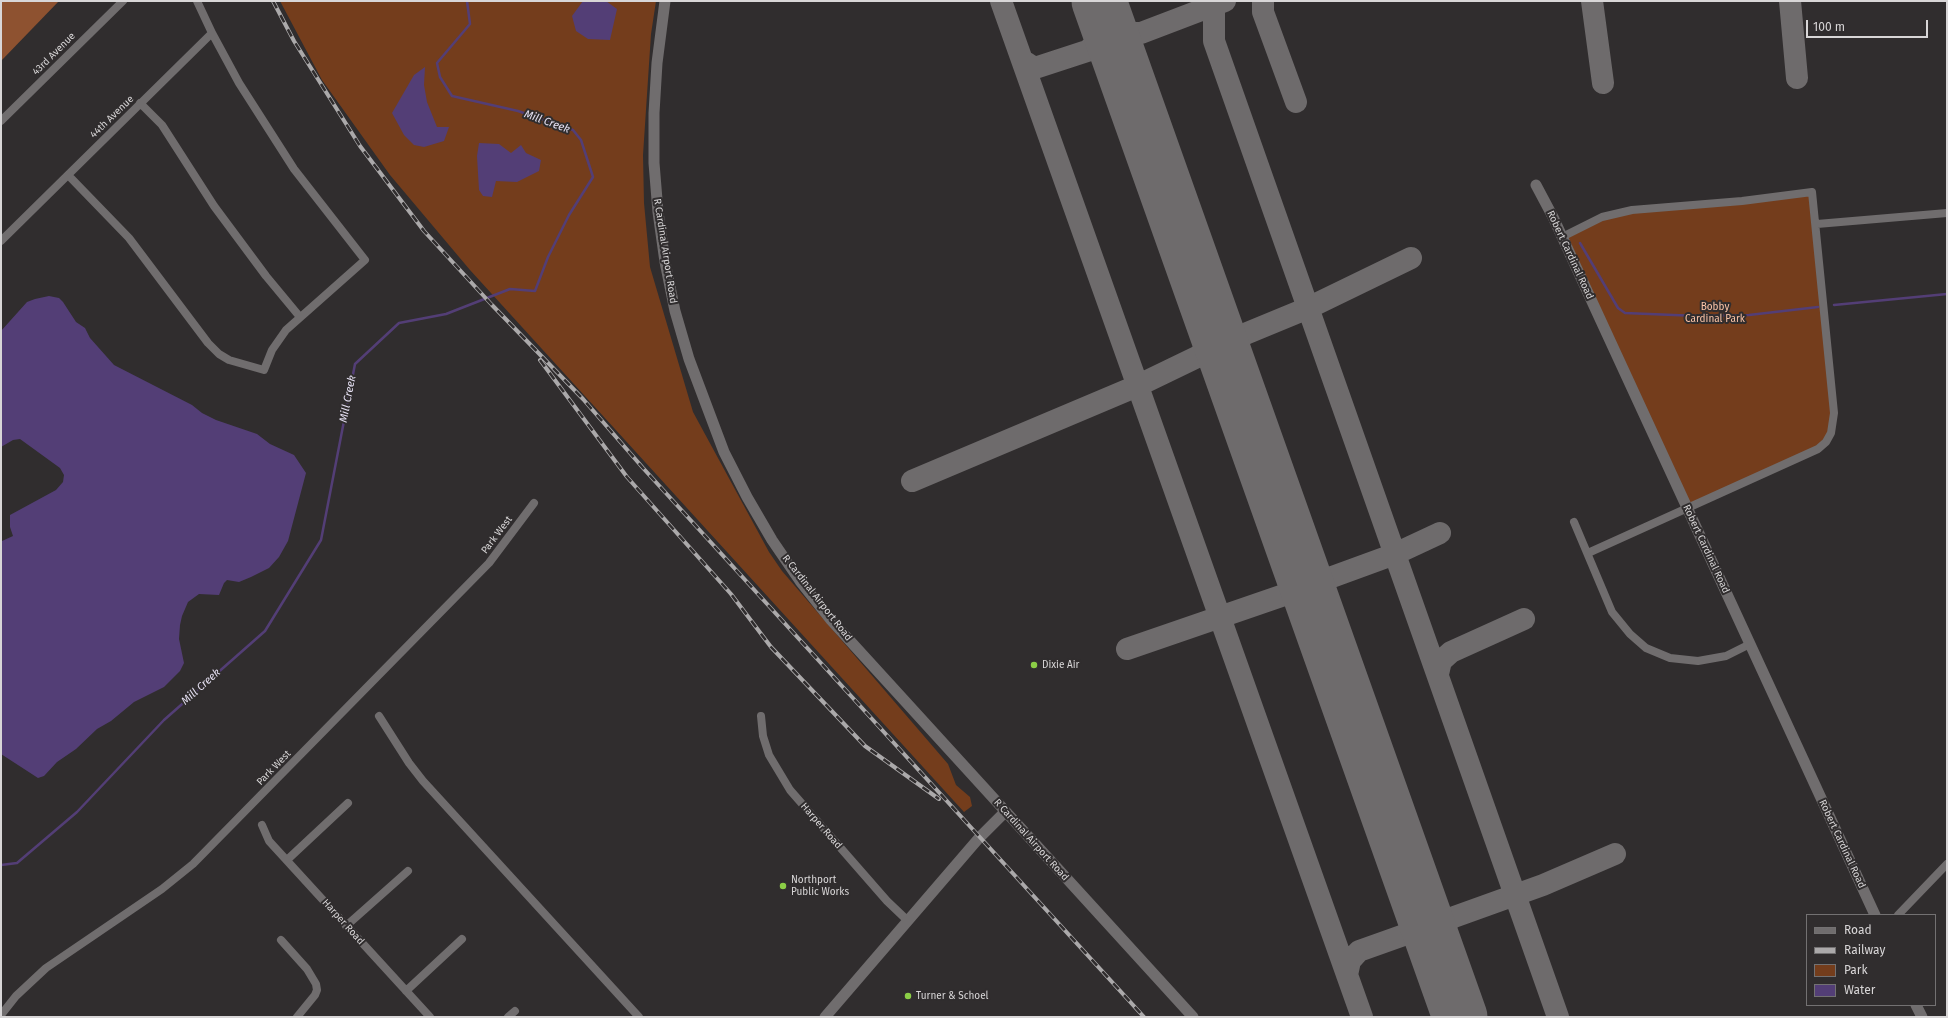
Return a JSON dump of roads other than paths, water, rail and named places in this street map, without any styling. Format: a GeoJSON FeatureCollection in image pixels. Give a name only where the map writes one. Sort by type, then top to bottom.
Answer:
{"type":"FeatureCollection","features":[{"type":"Feature","properties":{"kind":"main road","name":"R Cardinal Airport Road"},"geometry":{"type":"LineString","coordinates":[[665,1],[657,63],[654,113],[654,163],[658,212],[665,262],[675,311],[691,366],[724,452],[747,497],[772,540],[800,581],[864,658],[1193,1017]]}},
{"type":"Feature","properties":{"kind":"main road","name":"Robert Cardinal Road"},"geometry":{"type":"LineString","coordinates":[[1536,184],[1562,237],[1875,914]]}},
{"type":"Feature","properties":{"kind":"main road"},"geometry":{"type":"LineString","coordinates":[[825,1017],[979,838],[1005,812]]}},
{"type":"Feature","properties":{"kind":"main road"},"geometry":{"type":"LineString","coordinates":[[1916,1006],[1922,1017]]}},
{"type":"Feature","properties":{"kind":"street","name":"43rd Avenue"},"geometry":{"type":"LineString","coordinates":[[2,118],[123,1]]}},
{"type":"Feature","properties":{"kind":"street"},"geometry":{"type":"LineString","coordinates":[[68,175],[129,238],[191,322],[219,354],[242,365],[264,370],[278,339],[300,317],[365,260],[294,169],[239,83],[212,33],[197,1]]}},
{"type":"Feature","properties":{"kind":"street","name":"44th Avenue"},"geometry":{"type":"LineString","coordinates":[[1,241],[212,33]]}},
{"type":"Feature","properties":{"kind":"street"},"geometry":{"type":"LineString","coordinates":[[140,103],[162,125],[223,218],[266,276],[300,317]]}},
{"type":"Feature","properties":{"kind":"street"},"geometry":{"type":"LineString","coordinates":[[1562,237],[1602,217],[1626,211],[1742,201],[1812,192],[1834,413],[1831,433],[1826,442],[1818,449],[1588,553]]}},
{"type":"Feature","properties":{"kind":"street"},"geometry":{"type":"LineString","coordinates":[[1816,224],[1947,213]]}},
{"type":"Feature","properties":{"kind":"street","name":"Park West"},"geometry":{"type":"LineString","coordinates":[[1,1015],[16,996],[46,968],[162,889],[198,859],[489,563],[534,503]]}},
{"type":"Feature","properties":{"kind":"street"},"geometry":{"type":"LineString","coordinates":[[1574,522],[1612,612],[1630,634],[1646,648],[1670,658],[1698,661],[1726,656],[1750,644]]}},
{"type":"Feature","properties":{"kind":"street"},"geometry":{"type":"LineString","coordinates":[[379,716],[409,763],[423,781],[639,1017]]}},
{"type":"Feature","properties":{"kind":"street","name":"Harper Road"},"geometry":{"type":"LineString","coordinates":[[761,716],[762,736],[769,755],[790,790],[887,901],[908,921]]}},
{"type":"Feature","properties":{"kind":"street"},"geometry":{"type":"LineString","coordinates":[[287,860],[348,803]]}},
{"type":"Feature","properties":{"kind":"street","name":"Harper Road"},"geometry":{"type":"LineString","coordinates":[[262,825],[269,841],[430,1017]]}},
{"type":"Feature","properties":{"kind":"street"},"geometry":{"type":"LineString","coordinates":[[1899,914],[1947,864]]}},
{"type":"Feature","properties":{"kind":"street"},"geometry":{"type":"LineString","coordinates":[[346,926],[408,871]]}},
{"type":"Feature","properties":{"kind":"street"},"geometry":{"type":"LineString","coordinates":[[406,991],[462,939]]}},
{"type":"Feature","properties":{"kind":"street"},"geometry":{"type":"LineString","coordinates":[[281,940],[307,969],[316,984],[317,990],[315,995],[297,1017]]}},
{"type":"Feature","properties":{"kind":"street"},"geometry":{"type":"LineString","coordinates":[[508,1017],[515,1011]]}},
{"type":"Feature","properties":{"kind":"water"},"geometry":{"type":"Polygon","coordinates":[[[583,1],[606,1],[617,9],[610,40],[588,39],[576,31],[572,16],[583,1]]]}},
{"type":"Feature","properties":{"kind":"water"},"geometry":{"type":"Polygon","coordinates":[[[425,67],[424,85],[427,102],[437,127],[449,127],[444,141],[424,147],[414,145],[404,135],[392,113],[414,75],[425,67]]]}},
{"type":"Feature","properties":{"kind":"water"},"geometry":{"type":"Polygon","coordinates":[[[479,143],[499,144],[511,153],[521,145],[526,153],[541,160],[539,171],[517,182],[496,181],[492,197],[483,196],[479,190],[477,156],[479,143]]]}},
{"type":"Feature","properties":{"kind":"water"},"geometry":{"type":"Polygon","coordinates":[[[49,296],[59,298],[63,302],[76,322],[85,328],[90,338],[114,365],[192,405],[202,413],[216,420],[257,434],[270,444],[294,455],[306,473],[288,541],[279,557],[269,568],[239,582],[227,580],[224,583],[219,595],[199,594],[188,602],[180,625],[179,639],[184,663],[180,671],[164,687],[134,702],[111,721],[97,729],[76,749],[57,762],[44,776],[38,778],[1,754],[1,545],[2,541],[13,536],[10,527],[10,515],[56,490],[63,482],[64,475],[60,468],[20,439],[13,440],[1,447],[1,331],[27,302],[49,296]]]}},
{"type":"Feature","properties":{"kind":"waterway","name":"Mill Creek"},"geometry":{"type":"LineString","coordinates":[[1,865],[17,863],[77,812],[164,720],[265,631],[321,540],[355,364],[399,323],[446,314],[510,289],[535,291],[548,257],[569,215],[593,177],[581,140],[573,130],[518,111],[452,96],[440,77],[437,63],[470,24],[467,1]]}},
{"type":"Feature","properties":{"kind":"waterway"},"geometry":{"type":"LineString","coordinates":[[1580,243],[1618,308],[1625,313],[1698,316],[1749,315],[1818,307]]}},
{"type":"Feature","properties":{"kind":"waterway"},"geometry":{"type":"LineString","coordinates":[[1834,305],[1947,294]]}},
{"type":"Feature","properties":{"kind":"railway"},"geometry":{"type":"LineString","coordinates":[[273,1],[294,41],[360,146],[424,231],[492,305],[583,399],[643,468],[1144,1017]]}},
{"type":"Feature","properties":{"kind":"railway"},"geometry":{"type":"LineString","coordinates":[[540,360],[627,477],[731,594],[771,647],[865,746],[939,799]]}},
{"type":"Feature","properties":{"kind":"place","name":"Dixie Air"},"geometry":{"type":"Point","coordinates":[1034,665]}},
{"type":"Feature","properties":{"kind":"place","name":"Northport Public Works"},"geometry":{"type":"Point","coordinates":[783,886]}},
{"type":"Feature","properties":{"kind":"place","name":"Turner & Schoel"},"geometry":{"type":"Point","coordinates":[908,996]}},
{"type":"Feature","properties":{"kind":"park label","name":"Bobby Cardinal Park"},"geometry":{"type":"Point","coordinates":[1715,312]}}]}
